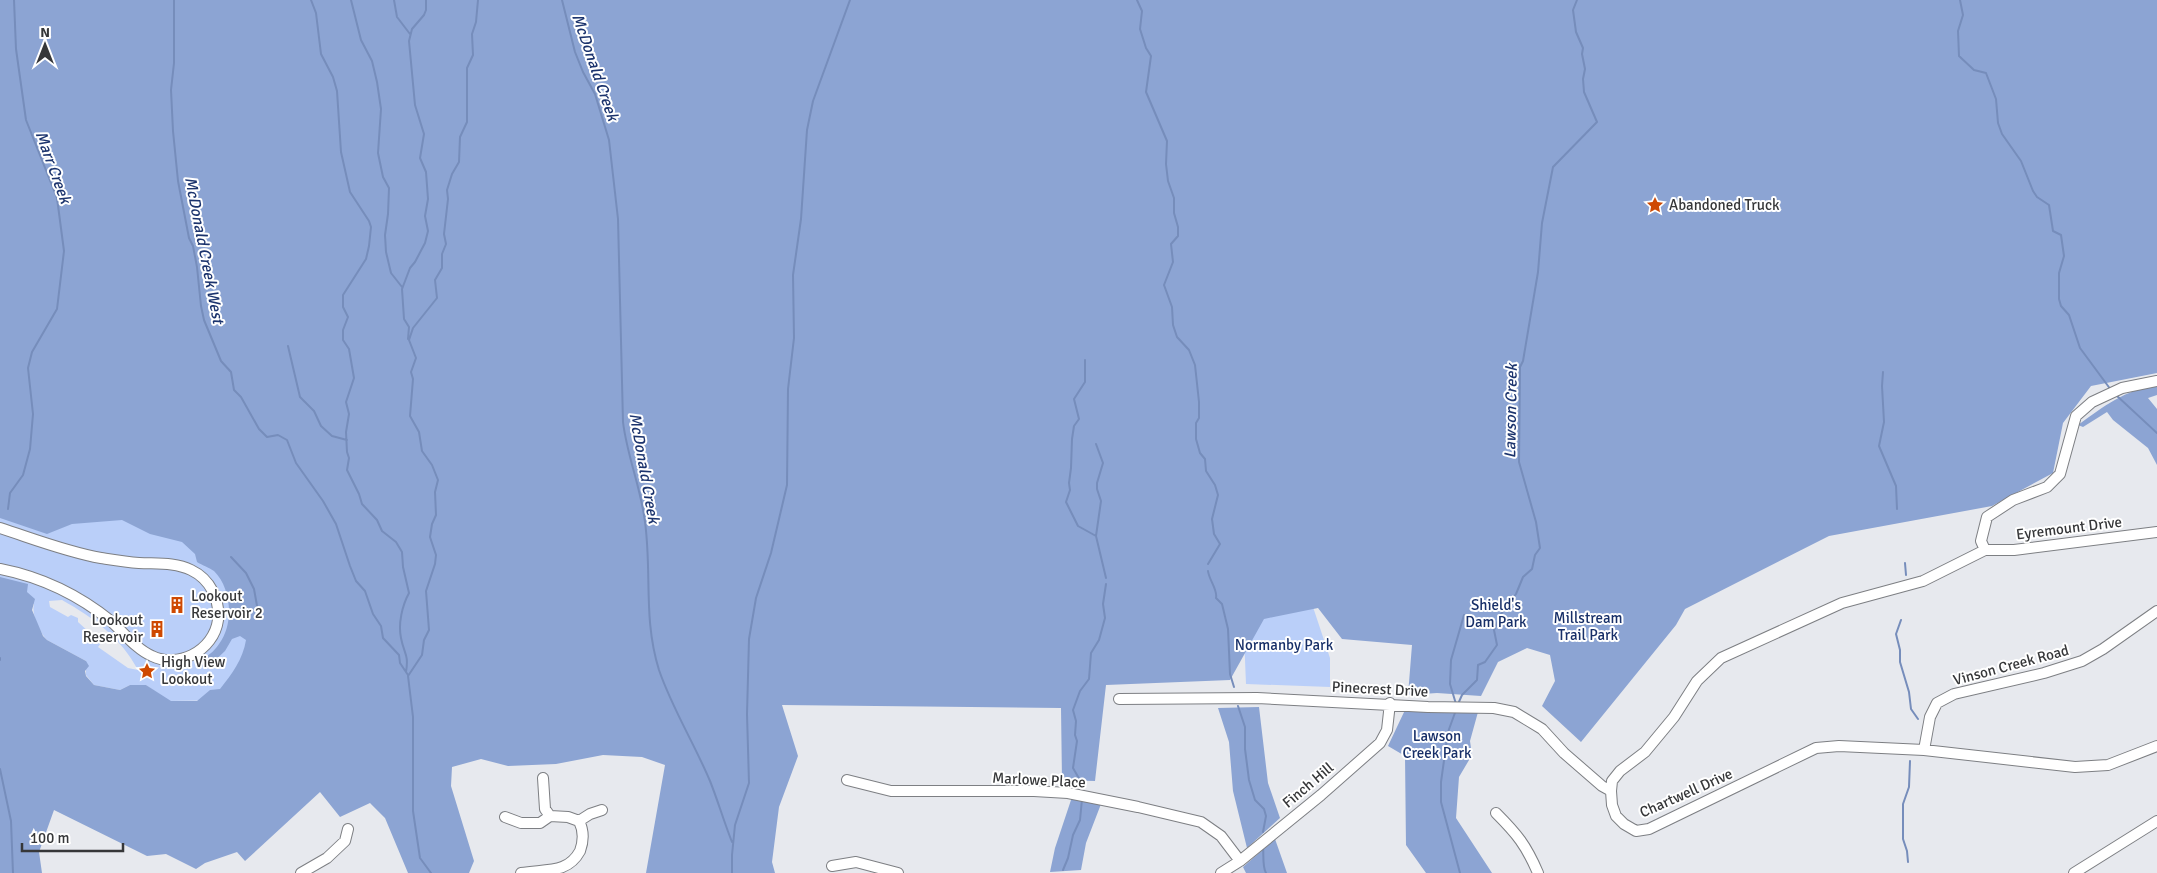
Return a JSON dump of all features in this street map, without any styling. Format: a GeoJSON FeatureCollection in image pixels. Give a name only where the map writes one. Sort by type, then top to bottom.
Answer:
{"type":"FeatureCollection","features":[{"type":"Feature","properties":{"kind":"street"},"geometry":{"type":"LineString","coordinates":[[1611,791],[1612,781],[1620,771],[1645,752],[1674,717],[1697,681],[1721,658],[1842,603],[1922,581],[1985,550],[1982,542],[1987,517],[2013,500],[2047,487],[2060,474],[2076,416],[2092,402],[2122,388],[2157,381]]}},
{"type":"Feature","properties":{"kind":"street"},"geometry":{"type":"LineString","coordinates":[[0,528],[81,554],[118,561],[182,566],[192,570],[209,585],[214,594],[218,604],[217,625],[208,643],[192,655],[174,660],[153,657],[144,652],[97,611],[69,594],[43,582],[0,570]]}},
{"type":"Feature","properties":{"kind":"street","name":"Eyremount Drive"},"geometry":{"type":"LineString","coordinates":[[1985,550],[2014,550],[2157,532]]}},
{"type":"Feature","properties":{"kind":"street","name":"Vinson Creek Road"},"geometry":{"type":"LineString","coordinates":[[1924,750],[1930,717],[1937,703],[1954,694],[2044,673],[2082,661],[2104,649],[2157,610]]}},
{"type":"Feature","properties":{"kind":"street","name":"Pinecrest Drive"},"geometry":{"type":"LineString","coordinates":[[1119,699],[1258,698],[1475,707],[1514,712],[1542,729],[1564,754],[1602,786],[1611,791]]}},
{"type":"Feature","properties":{"kind":"street","name":"Finch Hill"},"geometry":{"type":"LineString","coordinates":[[1221,873],[1240,861],[1321,795],[1380,743],[1387,730],[1390,704]]}},
{"type":"Feature","properties":{"kind":"street","name":"Chartwell Drive"},"geometry":{"type":"LineString","coordinates":[[1611,791],[1612,805],[1616,816],[1624,824],[1636,831],[1649,828],[1816,748],[1838,746],[1924,750],[2075,767],[2108,765],[2157,746]]}},
{"type":"Feature","properties":{"kind":"street"},"geometry":{"type":"LineString","coordinates":[[543,778],[545,809],[550,816]]}},
{"type":"Feature","properties":{"kind":"street","name":"Marlowe Place"},"geometry":{"type":"LineString","coordinates":[[847,780],[891,791],[1068,793],[1146,808],[1201,822],[1221,836],[1240,861]]}},
{"type":"Feature","properties":{"kind":"street"},"geometry":{"type":"LineString","coordinates":[[579,821],[590,814],[602,810]]}},
{"type":"Feature","properties":{"kind":"street"},"geometry":{"type":"LineString","coordinates":[[1496,813],[1516,833],[1528,849],[1538,873]]}},
{"type":"Feature","properties":{"kind":"street"},"geometry":{"type":"LineString","coordinates":[[505,817],[520,822],[540,823],[550,816],[568,817],[579,821],[583,830],[582,844],[575,864],[569,870],[561,873],[521,873]]}},
{"type":"Feature","properties":{"kind":"street"},"geometry":{"type":"LineString","coordinates":[[2074,873],[2157,821]]}},
{"type":"Feature","properties":{"kind":"street"},"geometry":{"type":"LineString","coordinates":[[301,873],[326,858],[345,841],[348,829]]}},
{"type":"Feature","properties":{"kind":"street"},"geometry":{"type":"LineString","coordinates":[[832,866],[856,862],[898,873]]}},
{"type":"Feature","properties":{"kind":"green space"},"geometry":{"type":"Polygon","coordinates":[[[0,0],[2157,0],[2157,373],[2091,386],[2063,423],[2053,473],[1992,506],[1829,536],[1685,609],[1676,625],[1581,742],[1542,706],[1555,681],[1550,655],[1527,648],[1498,662],[1481,696],[1437,693],[1408,695],[1412,645],[1342,639],[1318,608],[1264,619],[1230,680],[1106,685],[1095,781],[1062,780],[1061,708],[782,705],[798,756],[779,807],[772,862],[775,873],[646,873],[665,765],[642,757],[603,755],[556,764],[508,766],[481,759],[452,767],[451,786],[474,861],[469,873],[408,873],[385,818],[370,803],[340,817],[320,792],[245,861],[237,852],[205,863],[196,869],[166,854],[147,856],[54,810],[39,852],[42,873],[0,873],[0,577],[28,584],[27,592],[35,599],[32,610],[43,636],[86,661],[89,666],[85,671],[86,676],[94,685],[120,690],[130,685],[146,685],[171,701],[197,701],[210,690],[220,689],[240,660],[246,640],[240,636],[232,639],[225,651],[209,666],[201,667],[199,662],[215,649],[224,636],[229,617],[229,607],[220,578],[214,571],[197,562],[195,554],[182,542],[150,534],[122,520],[72,524],[47,534],[0,518],[0,0]]]}},
{"type":"Feature","properties":{"kind":"green space"},"geometry":{"type":"Polygon","coordinates":[[[2157,385],[2157,395],[2148,398],[2157,409],[2157,465],[2148,448],[2113,420],[2107,412],[2083,427],[2078,425],[2106,405],[2125,395],[2145,387],[2157,385]]]}},
{"type":"Feature","properties":{"kind":"green space"},"geometry":{"type":"Polygon","coordinates":[[[0,493],[220,535],[263,606],[238,700],[168,701],[146,685],[130,685],[120,690],[94,685],[86,675],[86,661],[44,637],[35,618],[34,604],[0,610],[0,493]],[[62,600],[49,601],[50,607],[68,617],[71,615],[78,618],[78,622],[101,643],[98,647],[128,668],[138,670],[123,648],[106,630],[62,600]]]}},
{"type":"Feature","properties":{"kind":"green space","name":"Normanby Park"},"geometry":{"type":"Polygon","coordinates":[[[1307,589],[1330,658],[1330,687],[1246,684],[1243,611],[1307,589]]]}},
{"type":"Feature","properties":{"kind":"green space"},"geometry":{"type":"Polygon","coordinates":[[[1259,707],[1268,783],[1280,818],[1247,848],[1233,791],[1229,742],[1218,708],[1259,707]]]}},
{"type":"Feature","properties":{"kind":"green space","name":"Lawson Creek Park"},"geometry":{"type":"Polygon","coordinates":[[[1405,710],[1478,712],[1470,741],[1472,755],[1459,777],[1456,818],[1492,873],[1426,873],[1406,845],[1405,756],[1388,746],[1405,710]]]}},
{"type":"Feature","properties":{"kind":"green space"},"geometry":{"type":"Polygon","coordinates":[[[1072,797],[1101,804],[1086,843],[1081,870],[1050,872],[1055,848],[1072,797]]]}},
{"type":"Feature","properties":{"kind":"green space"},"geometry":{"type":"Polygon","coordinates":[[[1275,839],[1287,873],[1246,873],[1243,867],[1275,839]]]}},
{"type":"Feature","properties":{"kind":"waterway","name":"Marr Creek"},"geometry":{"type":"LineString","coordinates":[[8,509],[10,493],[23,475],[30,449],[33,414],[28,368],[32,352],[57,309],[64,251],[57,198],[26,120],[16,49],[14,0]]}},
{"type":"Feature","properties":{"kind":"waterway","name":"McDonald Creek West"},"geometry":{"type":"LineString","coordinates":[[174,0],[174,63],[171,90],[173,131],[178,181],[189,238],[193,246],[197,267],[204,320],[221,361],[231,372],[234,390],[241,397],[259,429],[267,437],[278,435],[287,440],[296,463],[323,501],[336,524],[356,581],[365,591],[373,614],[381,626],[383,638],[399,655],[400,663],[408,675]]}},
{"type":"Feature","properties":{"kind":"waterway"},"geometry":{"type":"LineString","coordinates":[[311,0],[316,13],[321,54],[333,77],[337,91],[341,152],[350,192],[371,227],[366,259],[343,295],[343,307],[348,317],[343,330],[343,340],[349,349],[354,378],[346,402],[349,414],[346,432],[349,458],[347,470],[362,504],[377,520],[382,531],[396,542],[402,552],[403,567],[409,593],[400,621],[401,638],[407,658],[406,672]]}},
{"type":"Feature","properties":{"kind":"waterway"},"geometry":{"type":"LineString","coordinates":[[351,0],[361,40],[372,61],[377,82],[381,109],[378,153],[383,177],[389,188],[385,235],[386,252],[391,273],[402,287]]}},
{"type":"Feature","properties":{"kind":"waterway"},"geometry":{"type":"LineString","coordinates":[[394,0],[397,17],[410,34]]}},
{"type":"Feature","properties":{"kind":"waterway"},"geometry":{"type":"LineString","coordinates":[[408,339],[409,327],[404,319],[402,289],[410,268],[425,243],[428,231],[425,216],[428,199],[426,172],[420,158],[424,134],[415,105],[409,41],[412,29],[424,15],[426,0]]}},
{"type":"Feature","properties":{"kind":"waterway"},"geometry":{"type":"LineString","coordinates":[[431,873],[420,858],[413,811],[413,717],[408,676],[422,655],[424,640],[429,630],[426,591],[436,555],[430,537],[436,515],[435,492],[438,480],[432,465],[422,451],[419,432],[410,416],[413,379],[411,372],[416,358],[409,340],[413,328],[437,298],[435,280],[442,268],[442,254],[446,244],[444,234],[448,199],[447,190],[452,174],[459,162],[460,137],[467,122],[467,68],[473,55],[472,34],[476,22],[478,0]]}},
{"type":"Feature","properties":{"kind":"waterway","name":"McDonald Creek"},"geometry":{"type":"LineString","coordinates":[[562,0],[575,52],[595,94],[609,140],[618,219],[623,422],[645,522],[649,614],[654,651],[664,684],[710,781],[732,842]]}},
{"type":"Feature","properties":{"kind":"waterway","name":"McDonald Creek"},"geometry":{"type":"LineString","coordinates":[[732,873],[735,825],[749,783],[747,714],[749,639],[756,598],[771,553],[787,485],[788,389],[794,338],[793,275],[801,219],[807,130],[813,101],[850,0]]}},
{"type":"Feature","properties":{"kind":"waterway"},"geometry":{"type":"LineString","coordinates":[[1137,0],[1142,11],[1140,29],[1146,48],[1151,56],[1146,92],[1167,141],[1166,164],[1168,181],[1174,198],[1174,213],[1178,227],[1178,236],[1171,244],[1173,262],[1164,285],[1172,307],[1173,325],[1177,337],[1189,350],[1195,365],[1199,402],[1196,439],[1200,453],[1205,459],[1206,471],[1215,485],[1218,495],[1212,519],[1214,534],[1220,544],[1208,564]]}},
{"type":"Feature","properties":{"kind":"waterway","name":"Lawson Creek"},"geometry":{"type":"LineString","coordinates":[[1458,704],[1462,695],[1477,680],[1478,665],[1485,662],[1497,645],[1494,630],[1501,614],[1516,594],[1523,577],[1532,569],[1535,555],[1540,548],[1536,522],[1519,462],[1520,367],[1523,361],[1538,272],[1542,223],[1553,167],[1597,122],[1584,92],[1583,79],[1585,69],[1582,54],[1583,48],[1576,32],[1573,10],[1577,0]]}},
{"type":"Feature","properties":{"kind":"waterway"},"geometry":{"type":"LineString","coordinates":[[1960,0],[1963,15],[1958,31],[1959,56],[1974,70],[1986,73],[1996,99],[1998,123],[2002,134],[2021,161],[2033,191],[2037,197],[2049,205],[2053,231],[2061,235],[2064,256],[2059,273],[2059,299],[2061,306],[2069,315],[2080,348],[2111,390]]}},
{"type":"Feature","properties":{"kind":"waterway"},"geometry":{"type":"LineString","coordinates":[[288,346],[300,397],[314,411],[321,426],[332,436],[347,440]]}},
{"type":"Feature","properties":{"kind":"waterway"},"geometry":{"type":"LineString","coordinates":[[1085,360],[1085,382],[1074,399],[1079,419],[1074,426],[1070,490],[1066,502],[1078,526],[1096,536]]}},
{"type":"Feature","properties":{"kind":"waterway"},"geometry":{"type":"LineString","coordinates":[[1883,372],[1884,422],[1879,446],[1896,486],[1897,509]]}},
{"type":"Feature","properties":{"kind":"waterway"},"geometry":{"type":"LineString","coordinates":[[2116,395],[2157,433]]}},
{"type":"Feature","properties":{"kind":"waterway"},"geometry":{"type":"LineString","coordinates":[[1096,444],[1103,463],[1097,483],[1101,501],[1096,536],[1106,578]]}},
{"type":"Feature","properties":{"kind":"waterway"},"geometry":{"type":"LineString","coordinates":[[231,557],[246,573],[254,589],[259,617]]}},
{"type":"Feature","properties":{"kind":"waterway"},"geometry":{"type":"LineString","coordinates":[[1905,563],[1906,575]]}},
{"type":"Feature","properties":{"kind":"waterway"},"geometry":{"type":"LineString","coordinates":[[1208,571],[1216,592],[1216,598],[1222,604],[1228,629],[1230,674],[1234,687]]}},
{"type":"Feature","properties":{"kind":"waterway"},"geometry":{"type":"LineString","coordinates":[[1081,782],[1073,768],[1077,741],[1075,735],[1076,721],[1073,710],[1080,691],[1089,679],[1091,653],[1099,640],[1105,618],[1103,604],[1106,584]]}},
{"type":"Feature","properties":{"kind":"waterway"},"geometry":{"type":"LineString","coordinates":[[1456,704],[1450,684],[1451,660],[1464,615]]}},
{"type":"Feature","properties":{"kind":"waterway"},"geometry":{"type":"LineString","coordinates":[[1901,620],[1896,634],[1900,650],[1900,662],[1909,692],[1911,709],[1918,719]]}},
{"type":"Feature","properties":{"kind":"waterway"},"geometry":{"type":"LineString","coordinates":[[1238,706],[1245,727],[1245,749],[1249,780],[1255,800],[1264,809],[1266,816],[1263,832]]}},
{"type":"Feature","properties":{"kind":"waterway","name":"Lawson Creek"},"geometry":{"type":"LineString","coordinates":[[1456,710],[1448,732],[1441,782],[1441,802],[1460,873]]}},
{"type":"Feature","properties":{"kind":"waterway"},"geometry":{"type":"LineString","coordinates":[[1908,862],[1903,839],[1903,804],[1909,787],[1910,761]]}},
{"type":"Feature","properties":{"kind":"waterway","name":"Marr Creek"},"geometry":{"type":"LineString","coordinates":[[0,769],[11,821],[13,873]]}},
{"type":"Feature","properties":{"kind":"waterway"},"geometry":{"type":"LineString","coordinates":[[1063,870],[1068,858],[1073,835],[1080,820],[1082,799]]}},
{"type":"Feature","properties":{"kind":"waterway"},"geometry":{"type":"LineString","coordinates":[[1263,847],[1266,873]]}},
{"type":"Feature","properties":{"kind":"place","name":"Abandoned Truck"},"geometry":{"type":"Point","coordinates":[1655,205]}},
{"type":"Feature","properties":{"kind":"place","name":"Lookout Reservoir 2"},"geometry":{"type":"Point","coordinates":[177,605]}},
{"type":"Feature","properties":{"kind":"place","name":"Lookout Reservoir"},"geometry":{"type":"Point","coordinates":[157,629]}},
{"type":"Feature","properties":{"kind":"place","name":"High View Lookout"},"geometry":{"type":"Point","coordinates":[147,671]}},
{"type":"Feature","properties":{"kind":"park label","name":"Shield's Dam Park"},"geometry":{"type":"Point","coordinates":[1496,614]}},
{"type":"Feature","properties":{"kind":"park label","name":"Millstream Trail Park"},"geometry":{"type":"Point","coordinates":[1588,626]}}]}
